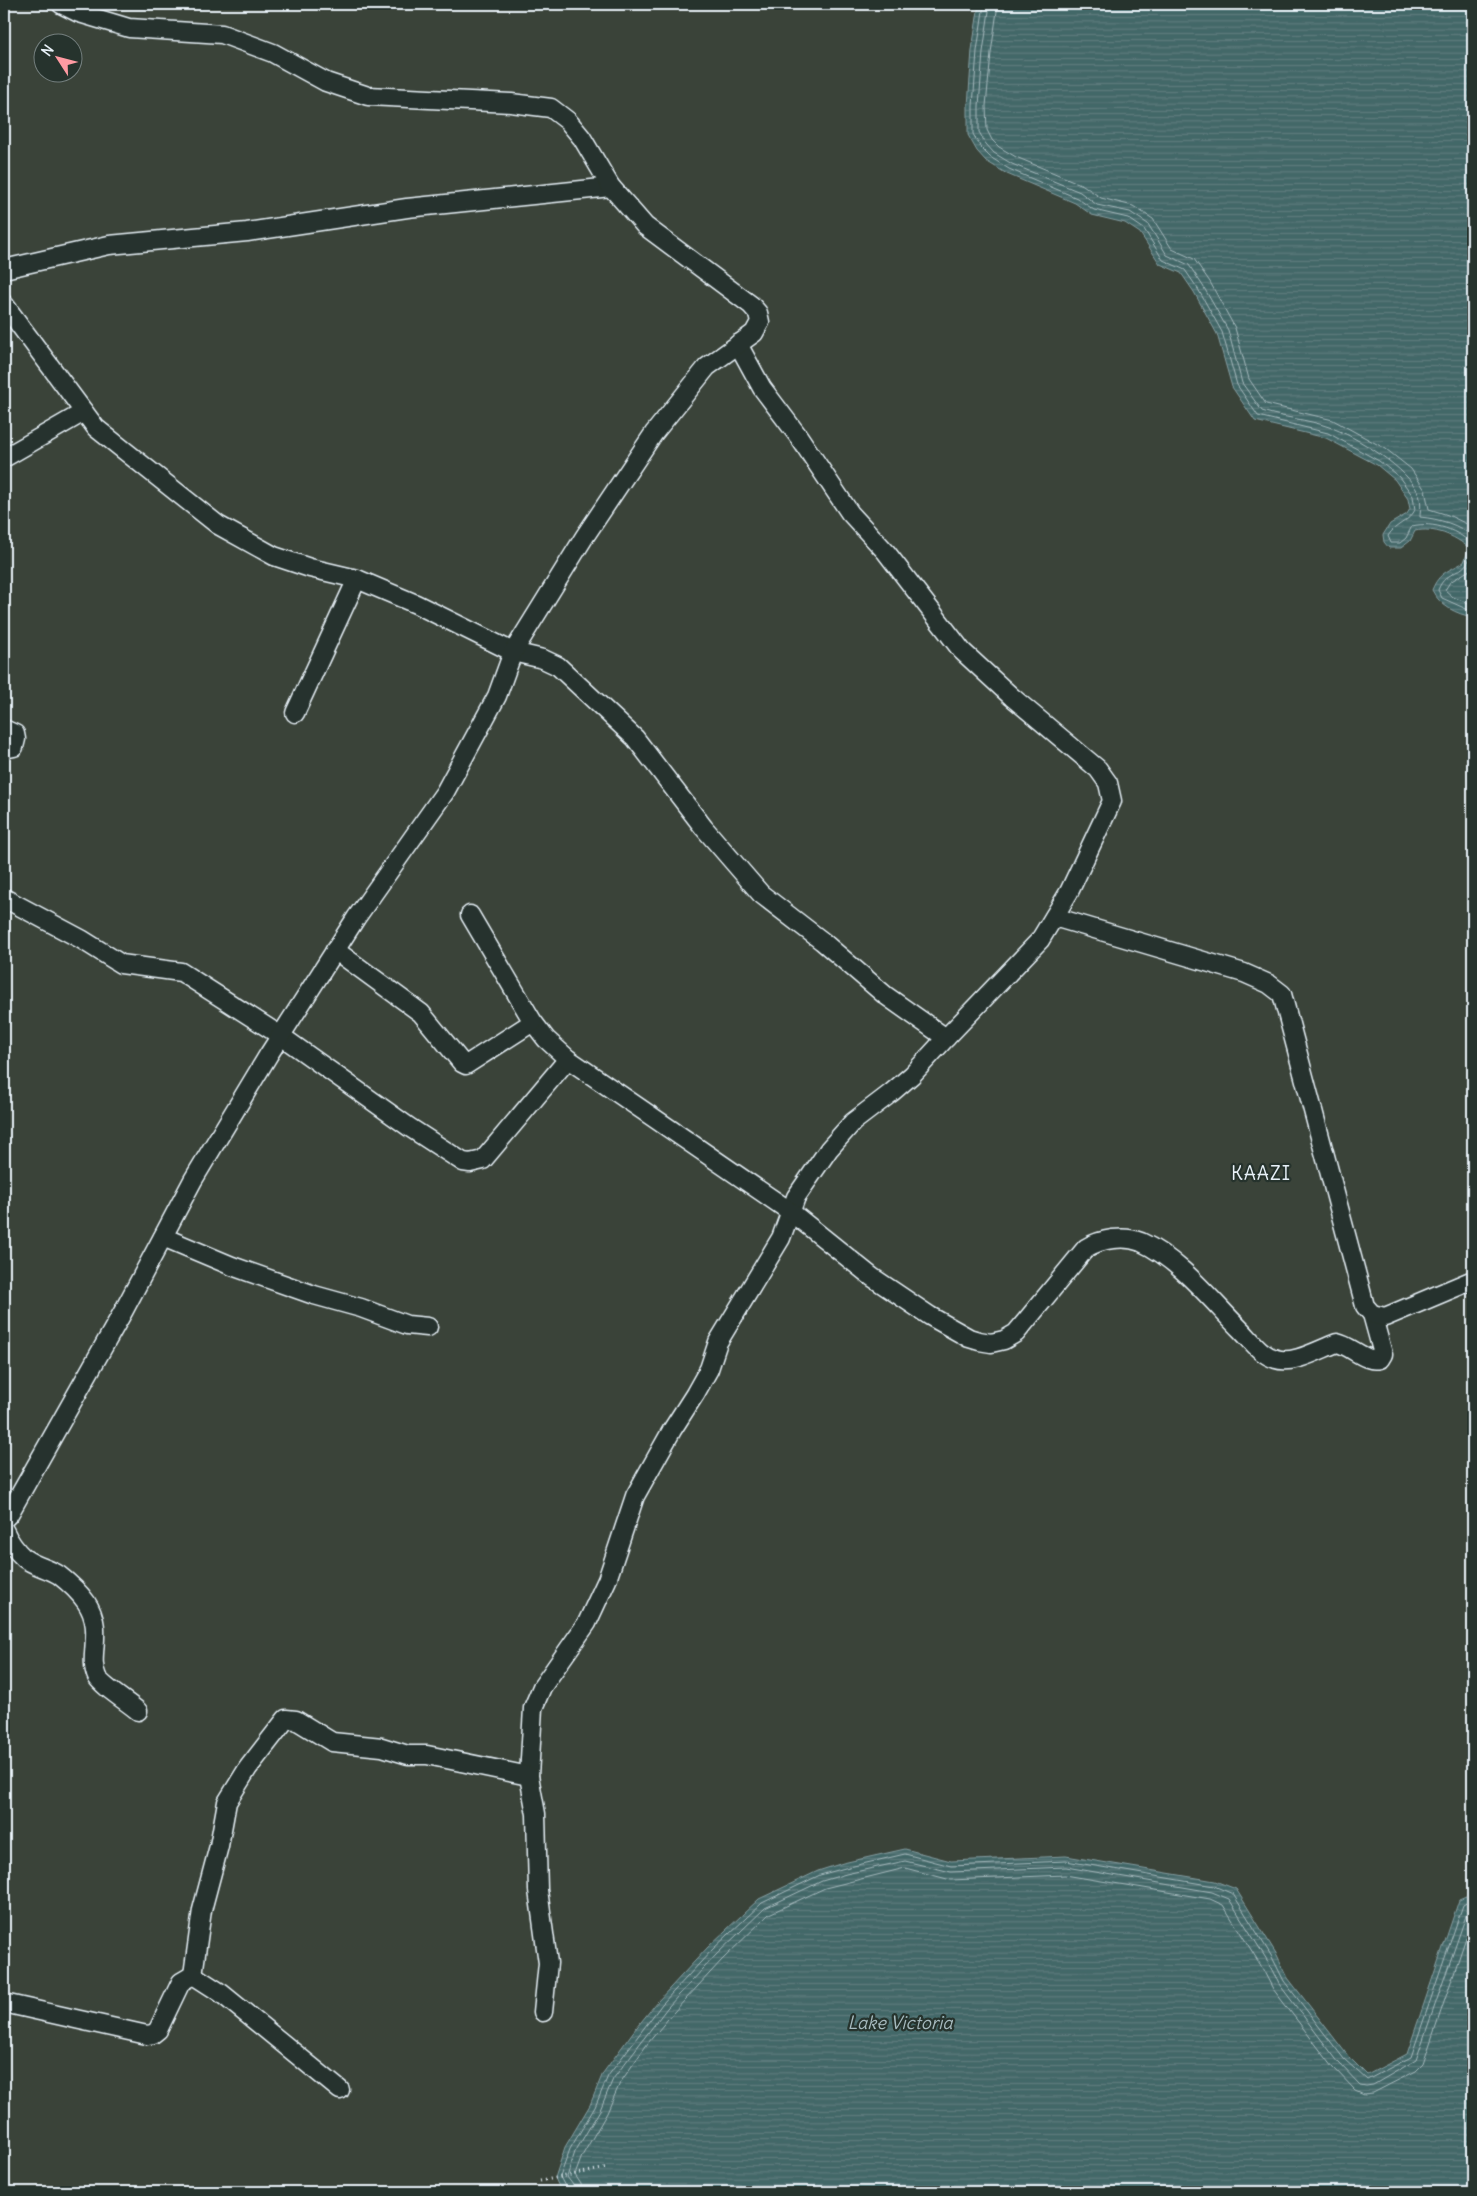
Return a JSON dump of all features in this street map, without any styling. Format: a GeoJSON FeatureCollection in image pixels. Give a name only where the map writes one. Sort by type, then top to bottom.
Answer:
{"type":"FeatureCollection","features":[{"type":"Feature","properties":{"kind":"street"},"geometry":{"type":"LineString","coordinates":[[4,1519],[9,1514],[58,1429],[164,1237],[193,1180],[335,950],[445,792],[498,696],[513,652],[585,536],[654,433],[707,367],[754,332],[760,322],[758,313],[751,305],[645,226],[610,187],[582,138],[568,121],[552,108],[520,103],[368,96],[326,82],[273,54],[222,34],[129,28],[79,13],[61,4]]}},
{"type":"Feature","properties":{"kind":"street"},"geometry":{"type":"LineString","coordinates":[[4,268],[109,245],[247,232],[407,208],[610,187]]}},
{"type":"Feature","properties":{"kind":"street"},"geometry":{"type":"LineString","coordinates":[[4,304],[96,428],[218,526],[274,556],[310,568],[357,579],[416,604],[513,652],[543,659],[558,666],[635,738],[704,828],[761,894],[822,941],[892,1000],[946,1038]]}},
{"type":"Feature","properties":{"kind":"street"},"geometry":{"type":"LineString","coordinates":[[543,2012],[548,1963],[538,1890],[536,1814],[529,1776],[533,1708],[542,1687],[587,1623],[607,1580],[635,1496],[709,1369],[718,1342],[772,1255],[796,1196],[829,1148],[853,1122],[912,1075],[1040,940],[1069,892],[1112,801],[1108,783],[1098,769],[1012,697],[962,651],[886,552],[850,513],[799,437],[762,388],[738,344]]}},
{"type":"Feature","properties":{"kind":"street"},"geometry":{"type":"LineString","coordinates":[[4,458],[84,412]]}},
{"type":"Feature","properties":{"kind":"street"},"geometry":{"type":"LineString","coordinates":[[294,713],[357,579]]}},
{"type":"Feature","properties":{"kind":"street"},"geometry":{"type":"LineString","coordinates":[[4,729],[14,734],[16,738],[14,747],[4,749]]}},
{"type":"Feature","properties":{"kind":"street"},"geometry":{"type":"LineString","coordinates":[[4,898],[81,939],[121,964],[180,972],[281,1036],[409,1127],[462,1162],[470,1164],[483,1160],[568,1059]]}},
{"type":"Feature","properties":{"kind":"street"},"geometry":{"type":"LineString","coordinates":[[470,915],[533,1022],[546,1039],[568,1059],[791,1212],[847,1258],[904,1299],[969,1338],[991,1343],[1004,1340],[1016,1334],[1086,1248],[1100,1242],[1119,1239],[1140,1242],[1173,1262],[1254,1345],[1264,1354],[1276,1360],[1289,1361],[1301,1358],[1315,1351],[1338,1344],[1366,1358],[1380,1359],[1383,1354],[1372,1314],[1365,1306],[1282,994],[1269,984],[1244,973],[1054,916]]}},
{"type":"Feature","properties":{"kind":"street"},"geometry":{"type":"LineString","coordinates":[[335,950],[421,1013],[462,1063],[466,1065],[533,1022]]}},
{"type":"Feature","properties":{"kind":"street"},"geometry":{"type":"LineString","coordinates":[[164,1237],[232,1266],[314,1295],[361,1308],[407,1325],[428,1327]]}},
{"type":"Feature","properties":{"kind":"street"},"geometry":{"type":"LineString","coordinates":[[1372,1314],[1385,1317],[1473,1280]]}},
{"type":"Feature","properties":{"kind":"street"},"geometry":{"type":"LineString","coordinates":[[4,1530],[12,1546],[25,1559],[58,1574],[85,1600],[92,1612],[94,1621],[96,1638],[94,1667],[97,1677],[138,1711]]}},
{"type":"Feature","properties":{"kind":"street"},"geometry":{"type":"LineString","coordinates":[[193,1975],[202,1910],[219,1846],[227,1802],[248,1768],[286,1719],[296,1720],[332,1742],[382,1747],[408,1755],[427,1756],[529,1776]]}},
{"type":"Feature","properties":{"kind":"street"},"geometry":{"type":"LineString","coordinates":[[4,2003],[147,2035],[158,2030],[181,1982],[193,1975]]}},
{"type":"Feature","properties":{"kind":"street"},"geometry":{"type":"LineString","coordinates":[[193,1975],[221,1994],[340,2090]]}},
{"type":"Feature","properties":{"kind":"path"},"geometry":{"type":"LineString","coordinates":[[540,2181],[607,2168]]}},
{"type":"Feature","properties":{"kind":"water"},"geometry":{"type":"Polygon","coordinates":[[[979,4],[1473,4],[1473,617],[1461,614],[1444,605],[1432,590],[1441,576],[1464,562],[1469,548],[1457,539],[1444,533],[1422,530],[1415,531],[1410,541],[1401,548],[1389,548],[1384,542],[1383,535],[1390,524],[1407,514],[1410,509],[1408,499],[1395,480],[1377,465],[1326,438],[1255,421],[1232,387],[1217,334],[1194,292],[1181,273],[1160,264],[1140,233],[1125,223],[1092,215],[1075,203],[1007,174],[986,161],[977,151],[968,135],[968,106],[972,50],[979,4]]]}},
{"type":"Feature","properties":{"kind":"water","name":"Lake Victoria"},"geometry":{"type":"Polygon","coordinates":[[[905,1849],[951,1861],[1066,1856],[1215,1881],[1236,1889],[1277,1955],[1288,1978],[1348,2056],[1367,2075],[1407,2054],[1459,1900],[1473,1894],[1473,2192],[565,2192],[559,2187],[555,2178],[565,2147],[590,2105],[603,2073],[658,2001],[708,1947],[759,1899],[818,1871],[843,1863],[905,1849]]]}},
{"type":"Feature","properties":{"kind":"district","name":"KAAZI"},"geometry":{"type":"Point","coordinates":[1261,1173]}}]}
